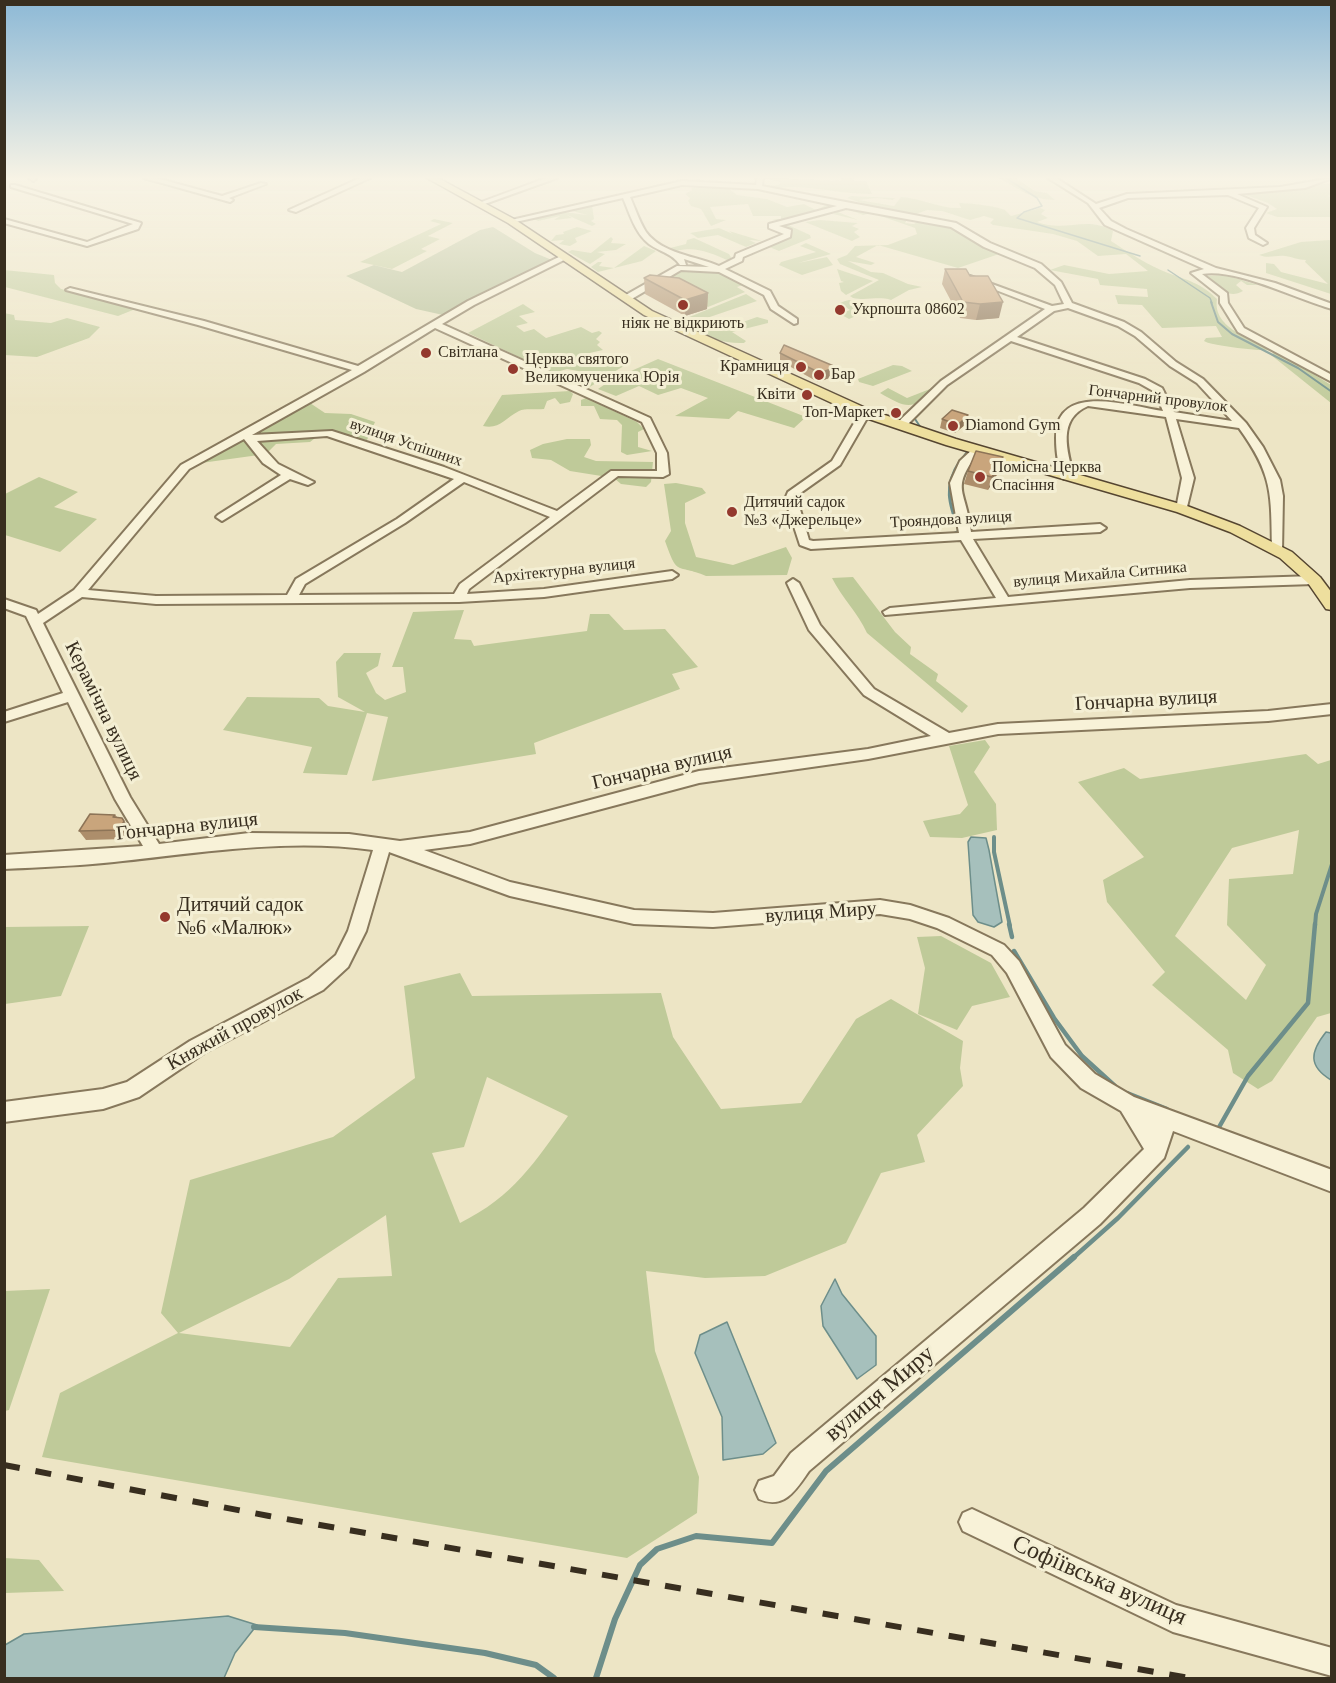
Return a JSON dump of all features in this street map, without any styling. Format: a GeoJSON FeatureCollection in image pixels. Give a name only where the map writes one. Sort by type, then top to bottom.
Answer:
{"type":"FeatureCollection","features":[{"type":"Feature","properties":{"kind":"main road"},"geometry":{"type":"LineString","coordinates":[[567,257],[627,298],[683,330],[865,413],[975,450],[1182,509],[1235,529],[1278,549],[1314,580],[1332,605]]}},
{"type":"Feature","properties":{"kind":"street"},"geometry":{"type":"LineString","coordinates":[[36,622],[79,593],[184,466],[246,436],[471,303],[565,257]]}},
{"type":"Feature","properties":{"kind":"street"},"geometry":{"type":"LineString","coordinates":[[680,257],[685,266]]}},
{"type":"Feature","properties":{"kind":"street"},"geometry":{"type":"LineString","coordinates":[[685,257],[697,260],[767,293],[774,307],[794,321]]}},
{"type":"Feature","properties":{"kind":"street"},"geometry":{"type":"LineString","coordinates":[[627,298],[685,266],[717,270],[739,259],[739,257]]}},
{"type":"Feature","properties":{"kind":"street"},"geometry":{"type":"LineString","coordinates":[[1015,257],[1038,266],[1058,284],[1069,305]]}},
{"type":"Feature","properties":{"kind":"street"},"geometry":{"type":"LineString","coordinates":[[1184,257],[1214,270],[1272,285],[1332,307]]}},
{"type":"Feature","properties":{"kind":"street"},"geometry":{"type":"LineString","coordinates":[[1214,270],[1195,273],[1224,295],[1224,303],[1241,330],[1332,379]]}},
{"type":"Feature","properties":{"kind":"street"},"geometry":{"type":"LineString","coordinates":[[968,276],[1051,309]]}},
{"type":"Feature","properties":{"kind":"street"},"geometry":{"type":"LineString","coordinates":[[70,290],[201,323],[361,370]]}},
{"type":"Feature","properties":{"kind":"street"},"geometry":{"type":"LineString","coordinates":[[901,425],[944,383],[1051,309],[1069,305],[1138,334],[1173,364],[1200,381],[1242,425],[1258,447],[1274,480],[1277,496],[1278,549]]}},
{"type":"Feature","properties":{"kind":"street","name":"Архітектурна вулиця"},"geometry":{"type":"LineString","coordinates":[[436,325],[499,351],[646,420],[662,453],[663,474],[615,473],[556,515],[464,587],[459,598]]}},
{"type":"Feature","properties":{"kind":"street"},"geometry":{"type":"LineString","coordinates":[[1009,337],[1159,390],[1170,414],[1188,478],[1182,509]]}},
{"type":"Feature","properties":{"kind":"street","name":"Гончарний провулок"},"geometry":{"type":"LineString","coordinates":[[1068,477],[1059,440],[1067,415],[1076,406],[1087,403],[1242,425]]}},
{"type":"Feature","properties":{"kind":"street","name":"Трояндова вулиця"},"geometry":{"type":"LineString","coordinates":[[865,413],[836,463],[794,492],[791,499],[804,542],[811,545],[1100,528]]}},
{"type":"Feature","properties":{"kind":"street","name":"вулиця Успішних"},"geometry":{"type":"LineString","coordinates":[[246,436],[328,433],[440,469],[556,515]]}},
{"type":"Feature","properties":{"kind":"street"},"geometry":{"type":"LineString","coordinates":[[246,436],[257,453],[288,475],[308,482]]}},
{"type":"Feature","properties":{"kind":"street"},"geometry":{"type":"LineString","coordinates":[[975,450],[955,479],[953,490],[965,537],[1005,602]]}},
{"type":"Feature","properties":{"kind":"street"},"geometry":{"type":"LineString","coordinates":[[222,517],[288,475]]}},
{"type":"Feature","properties":{"kind":"street"},"geometry":{"type":"LineString","coordinates":[[292,597],[300,582],[401,521],[461,479]]}},
{"type":"Feature","properties":{"kind":"street","name":"Архітектурна вулиця"},"geometry":{"type":"LineString","coordinates":[[79,593],[156,600],[292,597],[459,598],[544,593],[672,575]]}},
{"type":"Feature","properties":{"kind":"street","name":"вулиця Михайла Ситника"},"geometry":{"type":"LineString","coordinates":[[890,612],[1190,584],[1314,580]]}},
{"type":"Feature","properties":{"kind":"street"},"geometry":{"type":"LineString","coordinates":[[793,583],[814,627],[869,692],[947,739]]}},
{"type":"Feature","properties":{"kind":"street","name":"Керамічна вулиця"},"geometry":{"type":"LineString","coordinates":[[4,603],[31,613],[123,799],[155,851]]}},
{"type":"Feature","properties":{"kind":"street"},"geometry":{"type":"LineString","coordinates":[[4,717],[73,695]]}},
{"type":"Feature","properties":{"kind":"street","name":"Гончарна вулиця"},"geometry":{"type":"LineString","coordinates":[[4,862],[111,856],[249,839],[349,840],[391,847],[470,838],[699,777],[868,754],[998,729],[1268,716],[1332,709]]}},
{"type":"Feature","properties":{"kind":"street","name":"вулиця Миру"},"geometry":{"type":"LineString","coordinates":[[391,847],[510,889],[634,917],[713,920],[880,907],[910,912],[943,923],[998,950],[1013,967],[1058,1051],[1088,1081],[1128,1104],[1332,1181]]}},
{"type":"Feature","properties":{"kind":"street","name":"Княжий провулок"},"geometry":{"type":"LineString","coordinates":[[4,1112],[103,1099],[132,1090],[197,1047],[316,984],[342,961],[391,847]]}},
{"type":"Feature","properties":{"kind":"street"},"geometry":{"type":"LineString","coordinates":[[1128,1104],[1157,1151]]}},
{"type":"Feature","properties":{"kind":"street","name":"вулиця Миру"},"geometry":{"type":"LineString","coordinates":[[768,1490],[781,1488],[800,1462],[1092,1216],[1157,1151],[1166,1118]]}},
{"type":"Feature","properties":{"kind":"street","name":"Софіївська вулиця"},"geometry":{"type":"LineString","coordinates":[[972,1522],[1173,1618],[1332,1662]]}},
{"type":"Feature","properties":{"kind":"green space"},"geometry":{"type":"Polygon","coordinates":[[[372,257],[416,257],[392,269],[360,262],[372,257]]]}},
{"type":"Feature","properties":{"kind":"green space"},"geometry":{"type":"Polygon","coordinates":[[[431,257],[544,257],[552,260],[443,315],[416,309],[346,276],[374,265],[402,272],[431,257]]]}},
{"type":"Feature","properties":{"kind":"green space"},"geometry":{"type":"Polygon","coordinates":[[[576,257],[601,257],[590,264],[576,257]]]}},
{"type":"Feature","properties":{"kind":"green space"},"geometry":{"type":"Polygon","coordinates":[[[630,257],[648,257],[642,261],[614,268],[630,257]]]}},
{"type":"Feature","properties":{"kind":"green space"},"geometry":{"type":"Polygon","coordinates":[[[718,257],[731,257],[732,259],[729,261],[718,257]]]}},
{"type":"Feature","properties":{"kind":"green space"},"geometry":{"type":"Polygon","coordinates":[[[800,257],[822,257],[798,263],[827,257],[833,265],[802,275],[779,265],[781,262],[800,257]]]}},
{"type":"Feature","properties":{"kind":"green space"},"geometry":{"type":"Polygon","coordinates":[[[857,257],[875,263],[871,265],[848,261],[871,272],[883,273],[908,284],[922,287],[909,290],[891,300],[853,298],[850,296],[879,280],[840,264],[837,259],[857,257]]]}},
{"type":"Feature","properties":{"kind":"green space"},"geometry":{"type":"Polygon","coordinates":[[[919,257],[992,257],[958,268],[919,257]]]}},
{"type":"Feature","properties":{"kind":"green space"},"geometry":{"type":"Polygon","coordinates":[[[1129,257],[1135,257],[1205,289],[1217,299],[1217,309],[1228,326],[1276,350],[1239,348],[1204,341],[1206,338],[1222,337],[1216,326],[1162,328],[1142,305],[1118,304],[1115,295],[1148,297],[1147,289],[1100,285],[1098,279],[1050,270],[1064,265],[1109,274],[1148,271],[1129,257]]]}},
{"type":"Feature","properties":{"kind":"green space"},"geometry":{"type":"Polygon","coordinates":[[[1287,257],[1332,257],[1331,294],[1266,273],[1266,263],[1274,264],[1281,272],[1328,284],[1305,262],[1306,260],[1287,257]]]}},
{"type":"Feature","properties":{"kind":"green space"},"geometry":{"type":"Polygon","coordinates":[[[602,262],[599,266],[614,268],[598,272],[591,267],[602,262]]]}},
{"type":"Feature","properties":{"kind":"green space"},"geometry":{"type":"Polygon","coordinates":[[[685,269],[722,273],[743,285],[737,287],[745,292],[708,307],[682,294],[656,286],[685,269]]]}},
{"type":"Feature","properties":{"kind":"green space"},"geometry":{"type":"Polygon","coordinates":[[[837,269],[873,281],[846,295],[841,291],[839,283],[844,282],[841,281],[837,269]]]}},
{"type":"Feature","properties":{"kind":"green space"},"geometry":{"type":"Polygon","coordinates":[[[4,270],[54,275],[55,283],[61,289],[138,308],[118,316],[5,287],[4,270]]]}},
{"type":"Feature","properties":{"kind":"green space"},"geometry":{"type":"Polygon","coordinates":[[[1225,275],[1258,285],[1247,285],[1241,281],[1236,285],[1243,291],[1232,294],[1222,291],[1204,276],[1225,275]]]}},
{"type":"Feature","properties":{"kind":"green space"},"geometry":{"type":"Polygon","coordinates":[[[746,294],[757,301],[692,323],[682,325],[677,322],[746,294]]]}},
{"type":"Feature","properties":{"kind":"green space"},"geometry":{"type":"Polygon","coordinates":[[[849,300],[879,306],[849,319],[840,314],[850,310],[840,303],[849,300]]]}},
{"type":"Feature","properties":{"kind":"green space"},"geometry":{"type":"Polygon","coordinates":[[[523,304],[535,312],[519,316],[528,323],[516,326],[524,332],[534,329],[546,338],[581,327],[592,333],[599,331],[602,333],[596,339],[600,342],[597,345],[603,350],[585,354],[593,360],[597,359],[597,355],[607,353],[627,364],[588,388],[579,385],[593,379],[589,373],[567,369],[553,373],[468,333],[523,304]]]}},
{"type":"Feature","properties":{"kind":"green space"},"geometry":{"type":"Polygon","coordinates":[[[4,313],[14,315],[15,320],[51,323],[67,318],[100,327],[89,338],[37,357],[5,355],[4,313]]]}},
{"type":"Feature","properties":{"kind":"green space"},"geometry":{"type":"Polygon","coordinates":[[[757,317],[768,320],[768,323],[732,332],[746,341],[744,343],[717,340],[691,330],[702,326],[726,328],[757,317]]]}},
{"type":"Feature","properties":{"kind":"green space"},"geometry":{"type":"Polygon","coordinates":[[[1276,351],[1331,385],[1331,403],[1271,355],[1276,351]]]}},
{"type":"Feature","properties":{"kind":"green space"},"geometry":{"type":"Polygon","coordinates":[[[658,359],[806,417],[794,428],[738,411],[729,419],[675,416],[708,398],[681,388],[658,395],[639,386],[616,396],[598,389],[611,380],[658,359]]]}},
{"type":"Feature","properties":{"kind":"green space"},"geometry":{"type":"Polygon","coordinates":[[[893,365],[912,371],[873,386],[859,382],[858,379],[893,365]]]}},
{"type":"Feature","properties":{"kind":"green space"},"geometry":{"type":"Polygon","coordinates":[[[888,388],[907,398],[930,389],[934,390],[920,401],[908,405],[896,402],[880,393],[888,388]]]}},
{"type":"Feature","properties":{"kind":"green space"},"geometry":{"type":"Polygon","coordinates":[[[570,391],[573,394],[570,402],[560,404],[555,398],[547,401],[544,409],[521,410],[498,425],[483,426],[502,395],[570,391]]]}},
{"type":"Feature","properties":{"kind":"green space"},"geometry":{"type":"Polygon","coordinates":[[[586,398],[637,422],[644,429],[638,432],[638,447],[652,451],[627,455],[621,452],[622,425],[617,420],[600,419],[594,406],[581,406],[581,400],[586,398]]]}},
{"type":"Feature","properties":{"kind":"green space"},"geometry":{"type":"Polygon","coordinates":[[[310,403],[325,413],[351,414],[375,422],[367,440],[323,432],[310,442],[276,444],[266,454],[201,463],[203,457],[310,403]]]}},
{"type":"Feature","properties":{"kind":"green space"},"geometry":{"type":"Polygon","coordinates":[[[567,439],[590,439],[591,445],[584,457],[596,461],[653,462],[651,482],[646,487],[621,484],[614,478],[570,471],[551,460],[532,458],[530,450],[543,444],[567,439]]]}},
{"type":"Feature","properties":{"kind":"green space"},"geometry":{"type":"Polygon","coordinates":[[[39,477],[78,492],[54,507],[97,519],[60,552],[5,535],[5,494],[39,477]]]}},
{"type":"Feature","properties":{"kind":"green space"},"geometry":{"type":"Polygon","coordinates":[[[676,483],[702,488],[706,493],[685,503],[685,523],[696,557],[733,565],[786,547],[792,558],[787,575],[706,576],[679,568],[665,541],[671,531],[664,484],[676,483]]]}},
{"type":"Feature","properties":{"kind":"green space"},"geometry":{"type":"Polygon","coordinates":[[[853,577],[895,632],[911,647],[910,654],[938,674],[936,681],[968,706],[962,713],[867,633],[832,578],[853,577]]]}},
{"type":"Feature","properties":{"kind":"green space"},"geometry":{"type":"Polygon","coordinates":[[[464,610],[454,639],[471,640],[474,646],[587,631],[590,614],[609,614],[624,630],[665,629],[698,667],[672,674],[680,689],[534,743],[536,754],[372,781],[388,717],[367,713],[347,775],[303,773],[312,747],[223,730],[247,697],[319,698],[328,706],[365,712],[338,697],[336,662],[344,653],[381,653],[378,666],[366,673],[376,693],[385,700],[406,692],[403,667],[392,667],[413,612],[464,610]]]}},
{"type":"Feature","properties":{"kind":"green space"},"geometry":{"type":"Polygon","coordinates":[[[985,740],[990,747],[974,772],[996,804],[997,830],[962,838],[930,837],[923,821],[960,814],[968,805],[949,746],[985,740]]]}},
{"type":"Feature","properties":{"kind":"green space"},"geometry":{"type":"Polygon","coordinates":[[[1306,754],[1318,764],[1331,760],[1331,1013],[1317,1017],[1272,1081],[1258,1089],[1233,1073],[1228,1050],[1152,985],[1165,972],[1107,902],[1103,880],[1144,857],[1078,782],[1124,768],[1140,779],[1306,754]],[[1299,830],[1232,848],[1175,936],[1246,1000],[1266,965],[1227,925],[1229,879],[1293,874],[1299,830]]]}},
{"type":"Feature","properties":{"kind":"green space"},"geometry":{"type":"Polygon","coordinates":[[[89,926],[61,996],[5,1004],[5,927],[89,926]]]}},
{"type":"Feature","properties":{"kind":"green space"},"geometry":{"type":"Polygon","coordinates":[[[941,936],[991,963],[1010,997],[972,1006],[957,1030],[918,1014],[925,968],[917,937],[941,936]]]}},
{"type":"Feature","properties":{"kind":"green space"},"geometry":{"type":"Polygon","coordinates":[[[460,973],[472,996],[661,993],[673,1037],[721,1109],[801,1103],[856,1019],[891,999],[963,1041],[960,1068],[963,1086],[917,1135],[925,1162],[881,1173],[846,1243],[765,1276],[705,1278],[646,1271],[655,1351],[699,1477],[697,1513],[627,1558],[42,1457],[60,1393],[178,1333],[161,1313],[190,1180],[333,1137],[415,1078],[404,986],[460,973]],[[487,1077],[464,1147],[432,1153],[460,1223],[479,1213],[509,1190],[522,1177],[568,1116],[487,1077]],[[386,1215],[289,1279],[179,1333],[290,1347],[338,1278],[392,1276],[386,1215]]]}},
{"type":"Feature","properties":{"kind":"green space"},"geometry":{"type":"Polygon","coordinates":[[[50,1289],[9,1410],[5,1411],[5,1291],[50,1289]]]}},
{"type":"Feature","properties":{"kind":"green space"},"geometry":{"type":"Polygon","coordinates":[[[4,1558],[39,1560],[64,1591],[5,1593],[4,1558]]]}},
{"type":"Feature","properties":{"kind":"water"},"geometry":{"type":"Polygon","coordinates":[[[971,837],[986,838],[1002,922],[994,927],[978,922],[973,915],[968,842],[971,837]]]}},
{"type":"Feature","properties":{"kind":"water"},"geometry":{"type":"Polygon","coordinates":[[[1326,1032],[1331,1033],[1331,1080],[1318,1069],[1314,1058],[1314,1052],[1326,1032]]]}},
{"type":"Feature","properties":{"kind":"water"},"geometry":{"type":"Polygon","coordinates":[[[835,1279],[842,1294],[876,1336],[876,1365],[857,1379],[823,1326],[821,1306],[835,1279]]]}},
{"type":"Feature","properties":{"kind":"water"},"geometry":{"type":"Polygon","coordinates":[[[727,1322],[776,1443],[763,1454],[723,1460],[722,1417],[695,1353],[700,1335],[727,1322]]]}},
{"type":"Feature","properties":{"kind":"water"},"geometry":{"type":"Polygon","coordinates":[[[228,1616],[257,1625],[235,1653],[224,1678],[5,1678],[5,1645],[24,1634],[228,1616]]]}},
{"type":"Feature","properties":{"kind":"building"},"geometry":{"type":"Polygon","coordinates":[[[945,269],[966,269],[970,276],[988,276],[1003,302],[980,304],[963,302],[945,269]]]}},
{"type":"Feature","properties":{"kind":"building"},"geometry":{"type":"Polygon","coordinates":[[[650,275],[679,278],[708,293],[685,300],[644,278],[650,275]]]}},
{"type":"Feature","properties":{"kind":"building"},"geometry":{"type":"Polygon","coordinates":[[[784,345],[836,367],[820,373],[780,353],[784,345]]]}},
{"type":"Feature","properties":{"kind":"building"},"geometry":{"type":"Polygon","coordinates":[[[952,410],[968,415],[958,425],[942,419],[952,410]]]}},
{"type":"Feature","properties":{"kind":"building"},"geometry":{"type":"Polygon","coordinates":[[[976,451],[1003,457],[992,477],[968,471],[976,451]]]}},
{"type":"Feature","properties":{"kind":"building"},"geometry":{"type":"Polygon","coordinates":[[[90,814],[115,815],[113,817],[122,818],[124,821],[119,830],[79,831],[90,814]]]}},
{"type":"Feature","properties":{"kind":"waterway"},"geometry":{"type":"LineString","coordinates":[[1168,270],[1210,298],[1212,303]]}},
{"type":"Feature","properties":{"kind":"waterway"},"geometry":{"type":"LineString","coordinates":[[1211,302],[1218,322],[1232,334],[1298,368],[1332,392]]}},
{"type":"Feature","properties":{"kind":"waterway"},"geometry":{"type":"LineString","coordinates":[[915,419],[921,428]]}},
{"type":"Feature","properties":{"kind":"waterway"},"geometry":{"type":"LineString","coordinates":[[959,463],[966,453]]}},
{"type":"Feature","properties":{"kind":"waterway"},"geometry":{"type":"LineString","coordinates":[[951,535],[959,531],[949,495],[951,479],[960,461]]}},
{"type":"Feature","properties":{"kind":"waterway"},"geometry":{"type":"LineString","coordinates":[[994,837],[994,852],[1010,926]]}},
{"type":"Feature","properties":{"kind":"waterway"},"geometry":{"type":"LineString","coordinates":[[1315,926],[1316,914],[1332,864]]}},
{"type":"Feature","properties":{"kind":"waterway"},"geometry":{"type":"LineString","coordinates":[[1009,924],[1012,937]]}},
{"type":"Feature","properties":{"kind":"waterway"},"geometry":{"type":"LineString","coordinates":[[1216,1128],[1218,1129],[1248,1076],[1308,1003],[1315,924]]}},
{"type":"Feature","properties":{"kind":"waterway"},"geometry":{"type":"LineString","coordinates":[[1014,951],[1054,1018],[1082,1056],[1115,1086]]}},
{"type":"Feature","properties":{"kind":"waterway"},"geometry":{"type":"LineString","coordinates":[[1127,1093],[1167,1109]]}},
{"type":"Feature","properties":{"kind":"waterway"},"geometry":{"type":"LineString","coordinates":[[1073,1258],[1118,1218],[1188,1147]]}},
{"type":"Feature","properties":{"kind":"waterway"},"geometry":{"type":"LineString","coordinates":[[596,1678],[615,1619],[640,1565],[657,1549],[696,1536],[772,1543],[826,1471],[1074,1257]]}},
{"type":"Feature","properties":{"kind":"waterway"},"geometry":{"type":"LineString","coordinates":[[254,1627],[345,1633],[485,1653],[536,1665],[554,1678]]}},
{"type":"Feature","properties":{"kind":"railway"},"geometry":{"type":"LineString","coordinates":[[4,1465],[269,1516],[1189,1678]]}},
{"type":"Feature","properties":{"kind":"place","name":"ніяк не відкриють"},"geometry":{"type":"Point","coordinates":[683,305]}},
{"type":"Feature","properties":{"kind":"place","name":"Укрпошта 08602"},"geometry":{"type":"Point","coordinates":[840,310]}},
{"type":"Feature","properties":{"kind":"place","name":"Світлана"},"geometry":{"type":"Point","coordinates":[426,353]}},
{"type":"Feature","properties":{"kind":"place","name":"Крамниця"},"geometry":{"type":"Point","coordinates":[801,367]}},
{"type":"Feature","properties":{"kind":"place","name":"Церква святого Великомученика Юрія"},"geometry":{"type":"Point","coordinates":[513,369]}},
{"type":"Feature","properties":{"kind":"place","name":"Бар"},"geometry":{"type":"Point","coordinates":[819,375]}},
{"type":"Feature","properties":{"kind":"place","name":"Квіти"},"geometry":{"type":"Point","coordinates":[807,395]}},
{"type":"Feature","properties":{"kind":"place","name":"Топ-Маркет"},"geometry":{"type":"Point","coordinates":[896,413]}},
{"type":"Feature","properties":{"kind":"place","name":"Diamond Gym"},"geometry":{"type":"Point","coordinates":[953,426]}},
{"type":"Feature","properties":{"kind":"place","name":"Помісна Церква Спасіння"},"geometry":{"type":"Point","coordinates":[980,477]}},
{"type":"Feature","properties":{"kind":"place","name":"Дитячий садок №3 «Джерельце»"},"geometry":{"type":"Point","coordinates":[732,512]}},
{"type":"Feature","properties":{"kind":"place","name":"Дитячий садок №6 «Малюк»"},"geometry":{"type":"Point","coordinates":[165,917]}}]}
